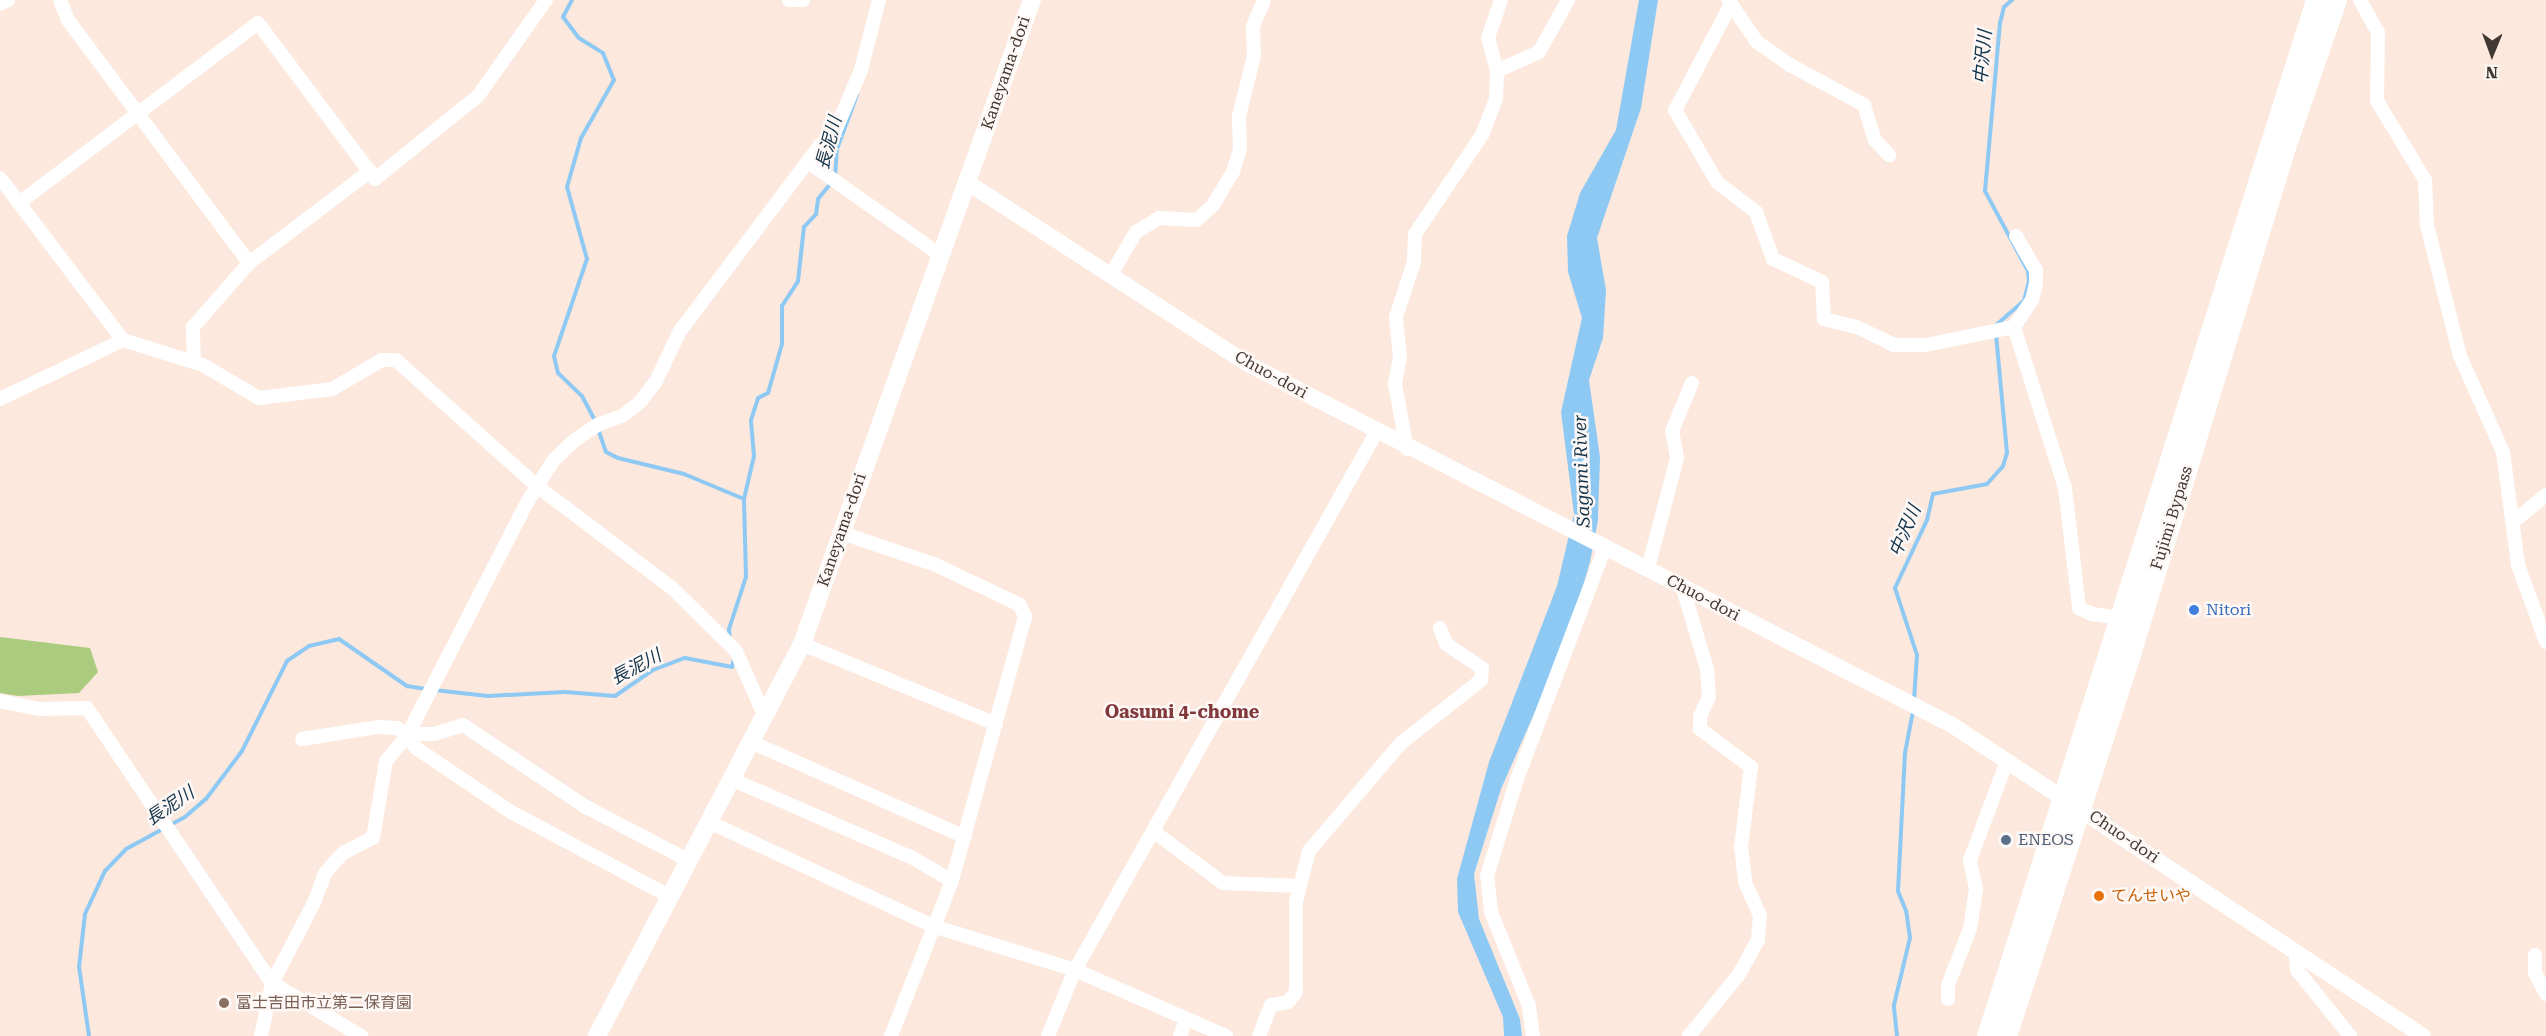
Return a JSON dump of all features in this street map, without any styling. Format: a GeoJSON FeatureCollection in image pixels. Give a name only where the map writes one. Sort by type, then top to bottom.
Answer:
{"type":"FeatureCollection","features":[{"type":"Feature","properties":{"kind":"highway","name":"Fujimi Bypass"},"geometry":{"type":"LineString","coordinates":[[2006,1036],[2072,803],[2121,618],[2316,0]]}},
{"type":"Feature","properties":{"kind":"highway","name":"Fujimi Bypass"},"geometry":{"type":"LineString","coordinates":[[1987,1036],[2072,803],[2130,654],[2285,147],[2336,0]]}},
{"type":"Feature","properties":{"kind":"main road","name":"Kaneyama-dori"},"geometry":{"type":"LineString","coordinates":[[597,1036],[802,644],[939,254],[968,183],[1032,0]]}},
{"type":"Feature","properties":{"kind":"street"},"geometry":{"type":"LineString","coordinates":[[0,4],[8,0]]}},
{"type":"Feature","properties":{"kind":"street"},"geometry":{"type":"LineString","coordinates":[[60,0],[68,20],[249,263]]}},
{"type":"Feature","properties":{"kind":"street"},"geometry":{"type":"LineString","coordinates":[[19,203],[258,23],[375,179],[478,96],[546,0]]}},
{"type":"Feature","properties":{"kind":"street"},"geometry":{"type":"LineString","coordinates":[[789,0],[803,0]]}},
{"type":"Feature","properties":{"kind":"street"},"geometry":{"type":"LineString","coordinates":[[261,1036],[272,983],[313,905],[325,873],[343,853],[373,838],[386,761],[407,735],[537,486],[553,461],[575,440],[597,425],[622,416],[641,400],[656,381],[680,331],[819,145],[834,136],[853,94],[879,0]]}},
{"type":"Feature","properties":{"kind":"street"},"geometry":{"type":"LineString","coordinates":[[1112,273],[1136,232],[1159,218],[1197,220],[1213,205],[1233,172],[1240,149],[1239,116],[1254,56],[1253,26],[1264,0]]}},
{"type":"Feature","properties":{"kind":"street"},"geometry":{"type":"LineString","coordinates":[[1407,448],[1395,384],[1400,356],[1396,317],[1414,262],[1412,243],[1482,135],[1496,98],[1497,71],[1488,38],[1501,0]]}},
{"type":"Feature","properties":{"kind":"street"},"geometry":{"type":"LineString","coordinates":[[1497,71],[1539,52],[1568,0]]}},
{"type":"Feature","properties":{"kind":"street"},"geometry":{"type":"LineString","coordinates":[[2360,0],[2378,32],[2377,101],[2425,180],[2427,225],[2460,356],[2503,452],[2518,565],[2546,642]]}},
{"type":"Feature","properties":{"kind":"street"},"geometry":{"type":"LineString","coordinates":[[1889,155],[1875,140],[1864,105],[1790,65],[1757,42],[1729,2],[1675,110],[1717,182],[1756,212],[1773,259],[1821,282],[1824,319],[1857,327],[1894,345],[1926,345],[2014,327],[2032,300],[2036,283],[2036,270],[2016,236]]}},
{"type":"Feature","properties":{"kind":"street"},"geometry":{"type":"LineString","coordinates":[[808,162],[939,254]]}},
{"type":"Feature","properties":{"kind":"street"},"geometry":{"type":"LineString","coordinates":[[194,361],[193,327],[249,263],[370,171]]}},
{"type":"Feature","properties":{"kind":"street"},"geometry":{"type":"LineString","coordinates":[[0,178],[123,340],[194,361],[259,398],[332,389],[382,360],[396,360],[537,486],[672,588],[736,651],[765,717]]}},
{"type":"Feature","properties":{"kind":"street","name":"Chuo-dori"},"geometry":{"type":"LineString","coordinates":[[968,183],[1112,273],[1246,363],[1376,433],[1561,527],[1648,568],[1683,589],[1952,725],[2423,1036]]}},
{"type":"Feature","properties":{"kind":"street"},"geometry":{"type":"LineString","coordinates":[[2014,327],[2066,488],[2079,608],[2092,614],[2121,618]]}},
{"type":"Feature","properties":{"kind":"street"},"geometry":{"type":"LineString","coordinates":[[0,399],[123,340]]}},
{"type":"Feature","properties":{"kind":"street"},"geometry":{"type":"LineString","coordinates":[[1648,568],[1677,458],[1672,431],[1692,383]]}},
{"type":"Feature","properties":{"kind":"street"},"geometry":{"type":"LineString","coordinates":[[1048,1036],[1075,970],[1376,433]]}},
{"type":"Feature","properties":{"kind":"street"},"geometry":{"type":"LineString","coordinates":[[2513,522],[2546,495]]}},
{"type":"Feature","properties":{"kind":"street"},"geometry":{"type":"LineString","coordinates":[[842,533],[936,565],[1020,605],[1025,616],[952,881],[891,1036]]}},
{"type":"Feature","properties":{"kind":"street"},"geometry":{"type":"LineString","coordinates":[[1533,1036],[1529,1006],[1491,912],[1487,876],[1517,779],[1603,546]]}},
{"type":"Feature","properties":{"kind":"street"},"geometry":{"type":"LineString","coordinates":[[1683,589],[1707,669],[1709,697],[1700,716],[1700,729],[1751,767],[1741,847],[1745,882],[1760,915],[1758,940],[1740,973],[1689,1036]]}},
{"type":"Feature","properties":{"kind":"street"},"geometry":{"type":"LineString","coordinates":[[1259,1036],[1271,1005],[1288,1002],[1296,992],[1296,901],[1308,851],[1400,744],[1481,680],[1482,668],[1446,644],[1440,628]]}},
{"type":"Feature","properties":{"kind":"street"},"geometry":{"type":"LineString","coordinates":[[802,644],[996,724]]}},
{"type":"Feature","properties":{"kind":"street"},"geometry":{"type":"LineString","coordinates":[[0,701],[40,709],[87,708],[272,983],[361,1036]]}},
{"type":"Feature","properties":{"kind":"street"},"geometry":{"type":"LineString","coordinates":[[407,735],[434,734],[463,725],[586,807],[688,860]]}},
{"type":"Feature","properties":{"kind":"street"},"geometry":{"type":"LineString","coordinates":[[302,739],[379,727],[397,728],[407,735],[416,748],[511,812],[669,896]]}},
{"type":"Feature","properties":{"kind":"street"},"geometry":{"type":"LineString","coordinates":[[751,742],[965,837]]}},
{"type":"Feature","properties":{"kind":"street"},"geometry":{"type":"LineString","coordinates":[[1948,999],[1948,985],[1972,918],[1976,889],[1970,860],[2007,761]]}},
{"type":"Feature","properties":{"kind":"street"},"geometry":{"type":"LineString","coordinates":[[731,779],[913,858],[952,881]]}},
{"type":"Feature","properties":{"kind":"street"},"geometry":{"type":"LineString","coordinates":[[708,822],[933,926],[1075,970],[1226,1036]]}},
{"type":"Feature","properties":{"kind":"street"},"geometry":{"type":"LineString","coordinates":[[1153,831],[1223,883],[1300,886]]}},
{"type":"Feature","properties":{"kind":"street"},"geometry":{"type":"LineString","coordinates":[[2296,952],[2297,970],[2350,1036]]}},
{"type":"Feature","properties":{"kind":"street"},"geometry":{"type":"LineString","coordinates":[[2535,955],[2535,974],[2546,994]]}},
{"type":"Feature","properties":{"kind":"street"},"geometry":{"type":"LineString","coordinates":[[1180,1036],[1186,1020]]}},
{"type":"Feature","properties":{"kind":"green space"},"geometry":{"type":"Polygon","coordinates":[[[0,637],[90,648],[98,672],[79,693],[18,696],[0,693],[0,637]]]}},
{"type":"Feature","properties":{"kind":"water","name":"Sagami River"},"geometry":{"type":"Polygon","coordinates":[[[1639,0],[1658,0],[1641,108],[1597,238],[1606,290],[1603,338],[1589,380],[1600,457],[1598,520],[1590,562],[1568,637],[1501,789],[1474,874],[1479,919],[1520,1019],[1522,1036],[1504,1036],[1503,1017],[1458,912],[1457,879],[1489,762],[1557,586],[1574,514],[1561,412],[1582,318],[1568,272],[1567,236],[1580,193],[1616,130],[1639,0]]]}},
{"type":"Feature","properties":{"kind":"waterway"},"geometry":{"type":"LineString","coordinates":[[572,0],[563,17],[579,38],[603,53],[614,80],[581,138],[567,187],[587,259],[554,356],[558,373],[582,396],[596,422]]}},
{"type":"Feature","properties":{"kind":"waterway","name":"中沢川"},"geometry":{"type":"LineString","coordinates":[[1995,326],[2024,301],[2029,281],[2028,271],[1985,191],[2000,23],[2004,7],[2012,0]]}},
{"type":"Feature","properties":{"kind":"waterway","name":"長泥川"},"geometry":{"type":"LineString","coordinates":[[835,177],[837,149],[857,95]]}},
{"type":"Feature","properties":{"kind":"waterway","name":"長泥川"},"geometry":{"type":"LineString","coordinates":[[730,639],[729,629],[746,577],[744,499],[754,456],[751,420],[758,398],[768,393],[782,344],[782,306],[798,281],[804,227],[816,214],[818,199],[831,183]]}},
{"type":"Feature","properties":{"kind":"waterway","name":"中沢川"},"geometry":{"type":"LineString","coordinates":[[1914,700],[1917,655],[1895,588],[1927,520],[1933,494],[1987,484],[2003,466],[2007,453],[1996,334]]}},
{"type":"Feature","properties":{"kind":"waterway"},"geometry":{"type":"LineString","coordinates":[[598,429],[606,452],[618,458],[684,474],[744,499]]}},
{"type":"Feature","properties":{"kind":"waterway","name":"長泥川"},"geometry":{"type":"LineString","coordinates":[[89,1036],[79,967],[85,914],[105,871],[126,849],[185,817],[206,799],[242,751],[287,661],[309,646],[339,639],[407,686],[427,689]]}},
{"type":"Feature","properties":{"kind":"waterway","name":"長泥川"},"geometry":{"type":"LineString","coordinates":[[434,690],[488,696],[565,692],[615,696],[653,670],[685,658],[732,667],[734,658]]}},
{"type":"Feature","properties":{"kind":"waterway","name":"中沢川"},"geometry":{"type":"LineString","coordinates":[[1897,1036],[1894,1005],[1910,938],[1906,911],[1898,891],[1905,753],[1913,711]]}},
{"type":"Feature","properties":{"kind":"place","name":"Nitori"},"geometry":{"type":"Point","coordinates":[2194,610]}},
{"type":"Feature","properties":{"kind":"place","name":"ENEOS"},"geometry":{"type":"Point","coordinates":[2006,840]}},
{"type":"Feature","properties":{"kind":"place","name":"てんせいや"},"geometry":{"type":"Point","coordinates":[2099,896]}},
{"type":"Feature","properties":{"kind":"place","name":"富士吉田市立第二保育園"},"geometry":{"type":"Point","coordinates":[224,1003]}},
{"type":"Feature","properties":{"kind":"district","name":"Oasumi 4-chome"},"geometry":{"type":"Point","coordinates":[1182,712]}}]}
